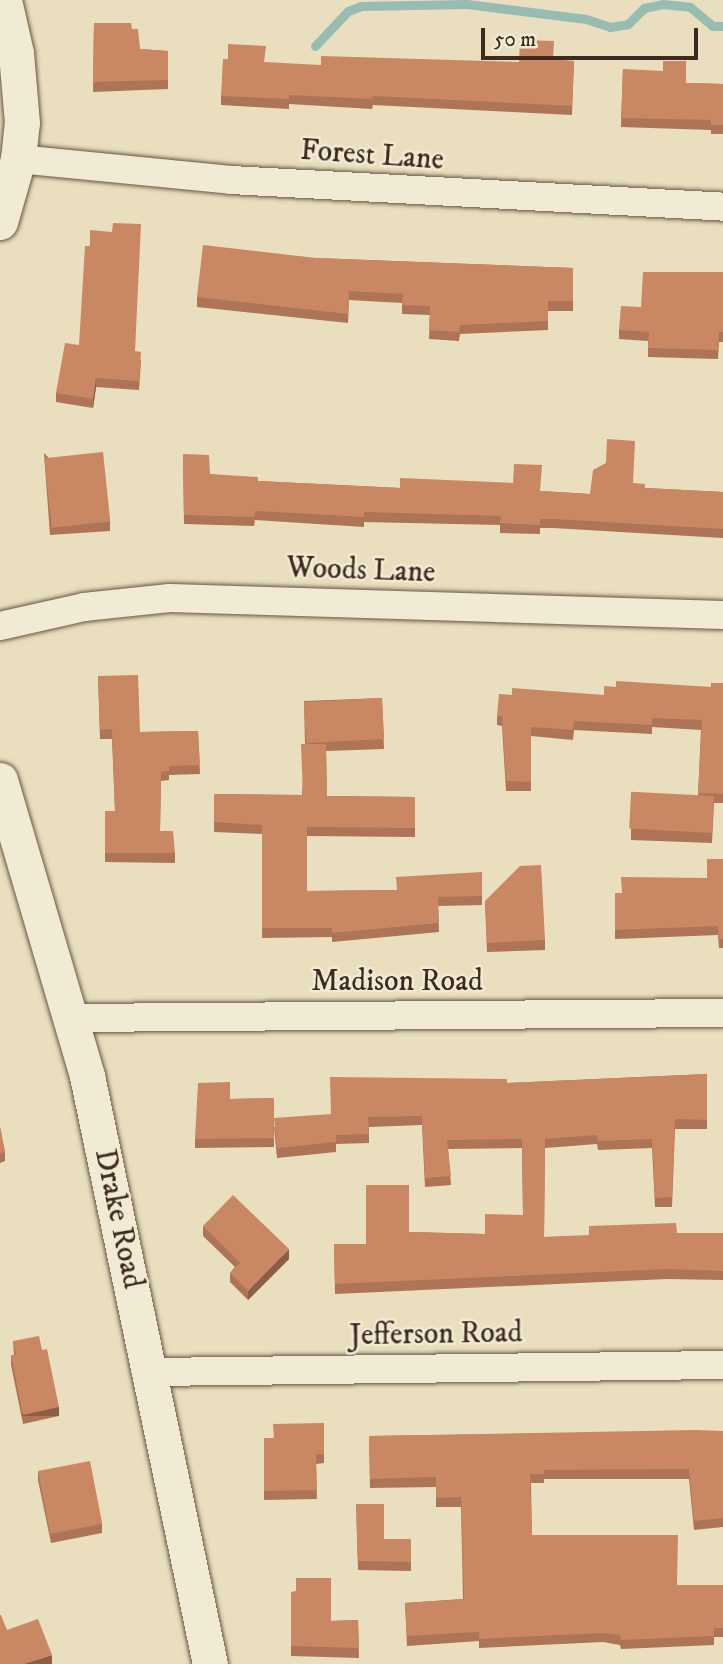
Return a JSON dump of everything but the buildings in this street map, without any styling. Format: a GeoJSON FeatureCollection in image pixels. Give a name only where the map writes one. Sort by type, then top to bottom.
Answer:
{"type":"FeatureCollection","features":[{"type":"Feature","properties":{"kind":"street"},"geometry":{"type":"LineString","coordinates":[[0,222],[18,159],[22,123],[16,53],[4,0]]}},
{"type":"Feature","properties":{"kind":"street","name":"Forest Lane"},"geometry":{"type":"LineString","coordinates":[[18,159],[231,180],[723,207]]}},
{"type":"Feature","properties":{"kind":"street","name":"Woods Lane"},"geometry":{"type":"LineString","coordinates":[[0,626],[84,607],[170,598],[723,615]]}},
{"type":"Feature","properties":{"kind":"street","name":"Drake Road"},"geometry":{"type":"LineString","coordinates":[[0,779],[71,1018],[150,1372],[204,1654]]}},
{"type":"Feature","properties":{"kind":"street","name":"Madison Road"},"geometry":{"type":"LineString","coordinates":[[71,1018],[723,1013]]}},
{"type":"Feature","properties":{"kind":"street","name":"Jefferson Road"},"geometry":{"type":"LineString","coordinates":[[150,1372],[723,1365]]}},
{"type":"Feature","properties":{"kind":"waterway"},"geometry":{"type":"LineString","coordinates":[[315,46],[348,11],[361,6],[467,4],[586,19],[610,27],[628,24],[644,8],[663,4],[690,7],[713,26],[723,26]]}}]}
